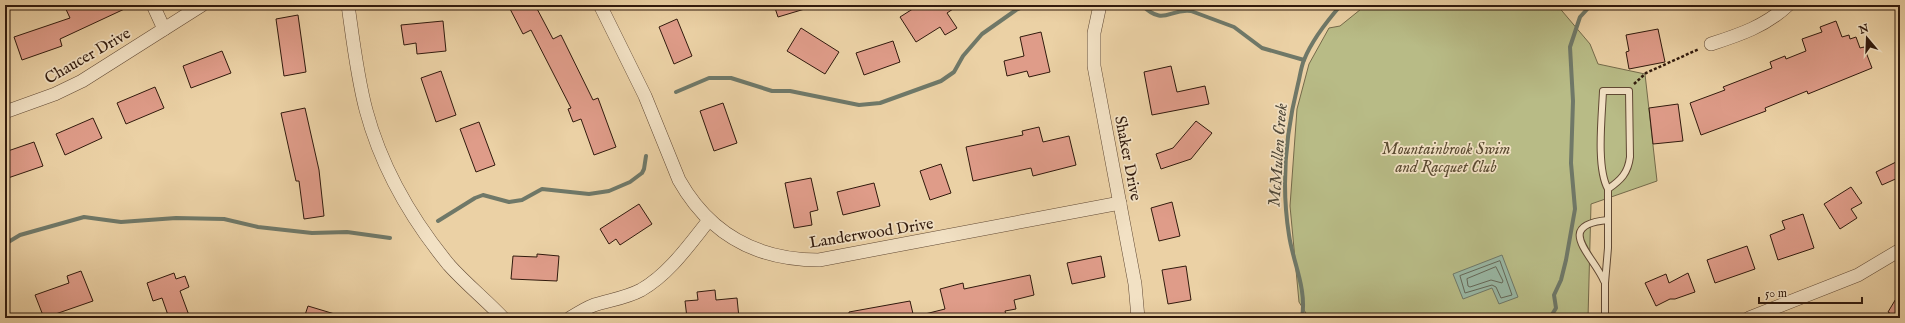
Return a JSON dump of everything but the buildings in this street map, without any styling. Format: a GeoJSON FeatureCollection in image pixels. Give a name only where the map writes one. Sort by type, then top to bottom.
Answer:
{"type":"FeatureCollection","features":[{"type":"Feature","properties":{"kind":"street"},"geometry":{"type":"LineString","coordinates":[[153,5],[164,29]]}},
{"type":"Feature","properties":{"kind":"street","name":"Chaucer Drive"},"geometry":{"type":"LineString","coordinates":[[5,112],[56,94],[82,81],[202,5]]}},
{"type":"Feature","properties":{"kind":"street"},"geometry":{"type":"LineString","coordinates":[[348,5],[357,70],[366,110],[387,167],[406,204],[428,238],[450,266],[503,318]]}},
{"type":"Feature","properties":{"kind":"street","name":"Landerwood Drive"},"geometry":{"type":"LineString","coordinates":[[600,5],[645,96],[679,180],[693,201],[709,220],[724,232],[750,248],[773,256],[796,260],[819,260],[1120,203]]}},
{"type":"Feature","properties":{"kind":"street","name":"Shaker Drive"},"geometry":{"type":"LineString","coordinates":[[1100,5],[1094,33],[1093,60],[1135,284],[1138,318]]}},
{"type":"Feature","properties":{"kind":"street"},"geometry":{"type":"LineString","coordinates":[[1711,44],[1755,28],[1769,20],[1788,5]]}},
{"type":"Feature","properties":{"kind":"street"},"geometry":{"type":"LineString","coordinates":[[570,318],[594,306],[622,298],[641,290],[658,278],[683,252],[709,220]]}},
{"type":"Feature","properties":{"kind":"street"},"geometry":{"type":"LineString","coordinates":[[1749,318],[1858,275],[1900,250]]}},
{"type":"Feature","properties":{"kind":"lane"},"geometry":{"type":"LineString","coordinates":[[1606,318],[1605,283],[1608,248],[1608,189],[1604,182],[1601,166],[1602,91],[1629,91],[1629,167],[1618,182],[1608,189]]}},
{"type":"Feature","properties":{"kind":"lane"},"geometry":{"type":"LineString","coordinates":[[1605,283],[1596,265],[1584,250],[1579,237],[1583,226],[1608,220]]}},
{"type":"Feature","properties":{"kind":"path"},"geometry":{"type":"LineString","coordinates":[[1629,91],[1646,73],[1711,44]]}},
{"type":"Feature","properties":{"kind":"green space","name":"Mountainbrook Swim and Racquet Club"},"geometry":{"type":"Polygon","coordinates":[[[1366,5],[1557,5],[1590,44],[1598,64],[1645,74],[1657,181],[1591,204],[1588,318],[1309,318],[1299,302],[1290,206],[1297,109],[1309,64],[1329,28],[1340,26],[1366,5]]]}},
{"type":"Feature","properties":{"kind":"water"},"geometry":{"type":"Polygon","coordinates":[[[1502,255],[1518,297],[1499,304],[1492,288],[1463,299],[1453,274],[1502,255]]]}},
{"type":"Feature","properties":{"kind":"waterway"},"geometry":{"type":"LineString","coordinates":[[676,92],[709,78],[731,78],[772,91],[790,91],[859,105],[880,103],[941,81],[954,72],[963,56],[982,34],[1016,10],[1027,5]]}},
{"type":"Feature","properties":{"kind":"waterway"},"geometry":{"type":"LineString","coordinates":[[1142,5],[1156,15],[1161,16],[1177,12],[1191,11],[1234,27],[1262,48],[1304,60]]}},
{"type":"Feature","properties":{"kind":"waterway","name":"McMullen Creek"},"geometry":{"type":"LineString","coordinates":[[1302,318],[1303,296],[1289,235],[1285,197],[1286,159],[1290,121],[1304,60],[1320,31],[1341,5]]}},
{"type":"Feature","properties":{"kind":"waterway"},"geometry":{"type":"LineString","coordinates":[[1550,318],[1556,308],[1554,295],[1561,280],[1566,260],[1575,209],[1571,163],[1573,101],[1570,47],[1580,17],[1591,5]]}},
{"type":"Feature","properties":{"kind":"waterway"},"geometry":{"type":"LineString","coordinates":[[438,221],[475,198],[483,195],[509,202],[522,200],[542,189],[589,194],[609,191],[630,182],[642,173],[646,156]]}},
{"type":"Feature","properties":{"kind":"waterway"},"geometry":{"type":"LineString","coordinates":[[5,244],[20,235],[84,217],[121,222],[176,218],[224,219],[258,227],[312,233],[347,232],[390,238]]}}]}
